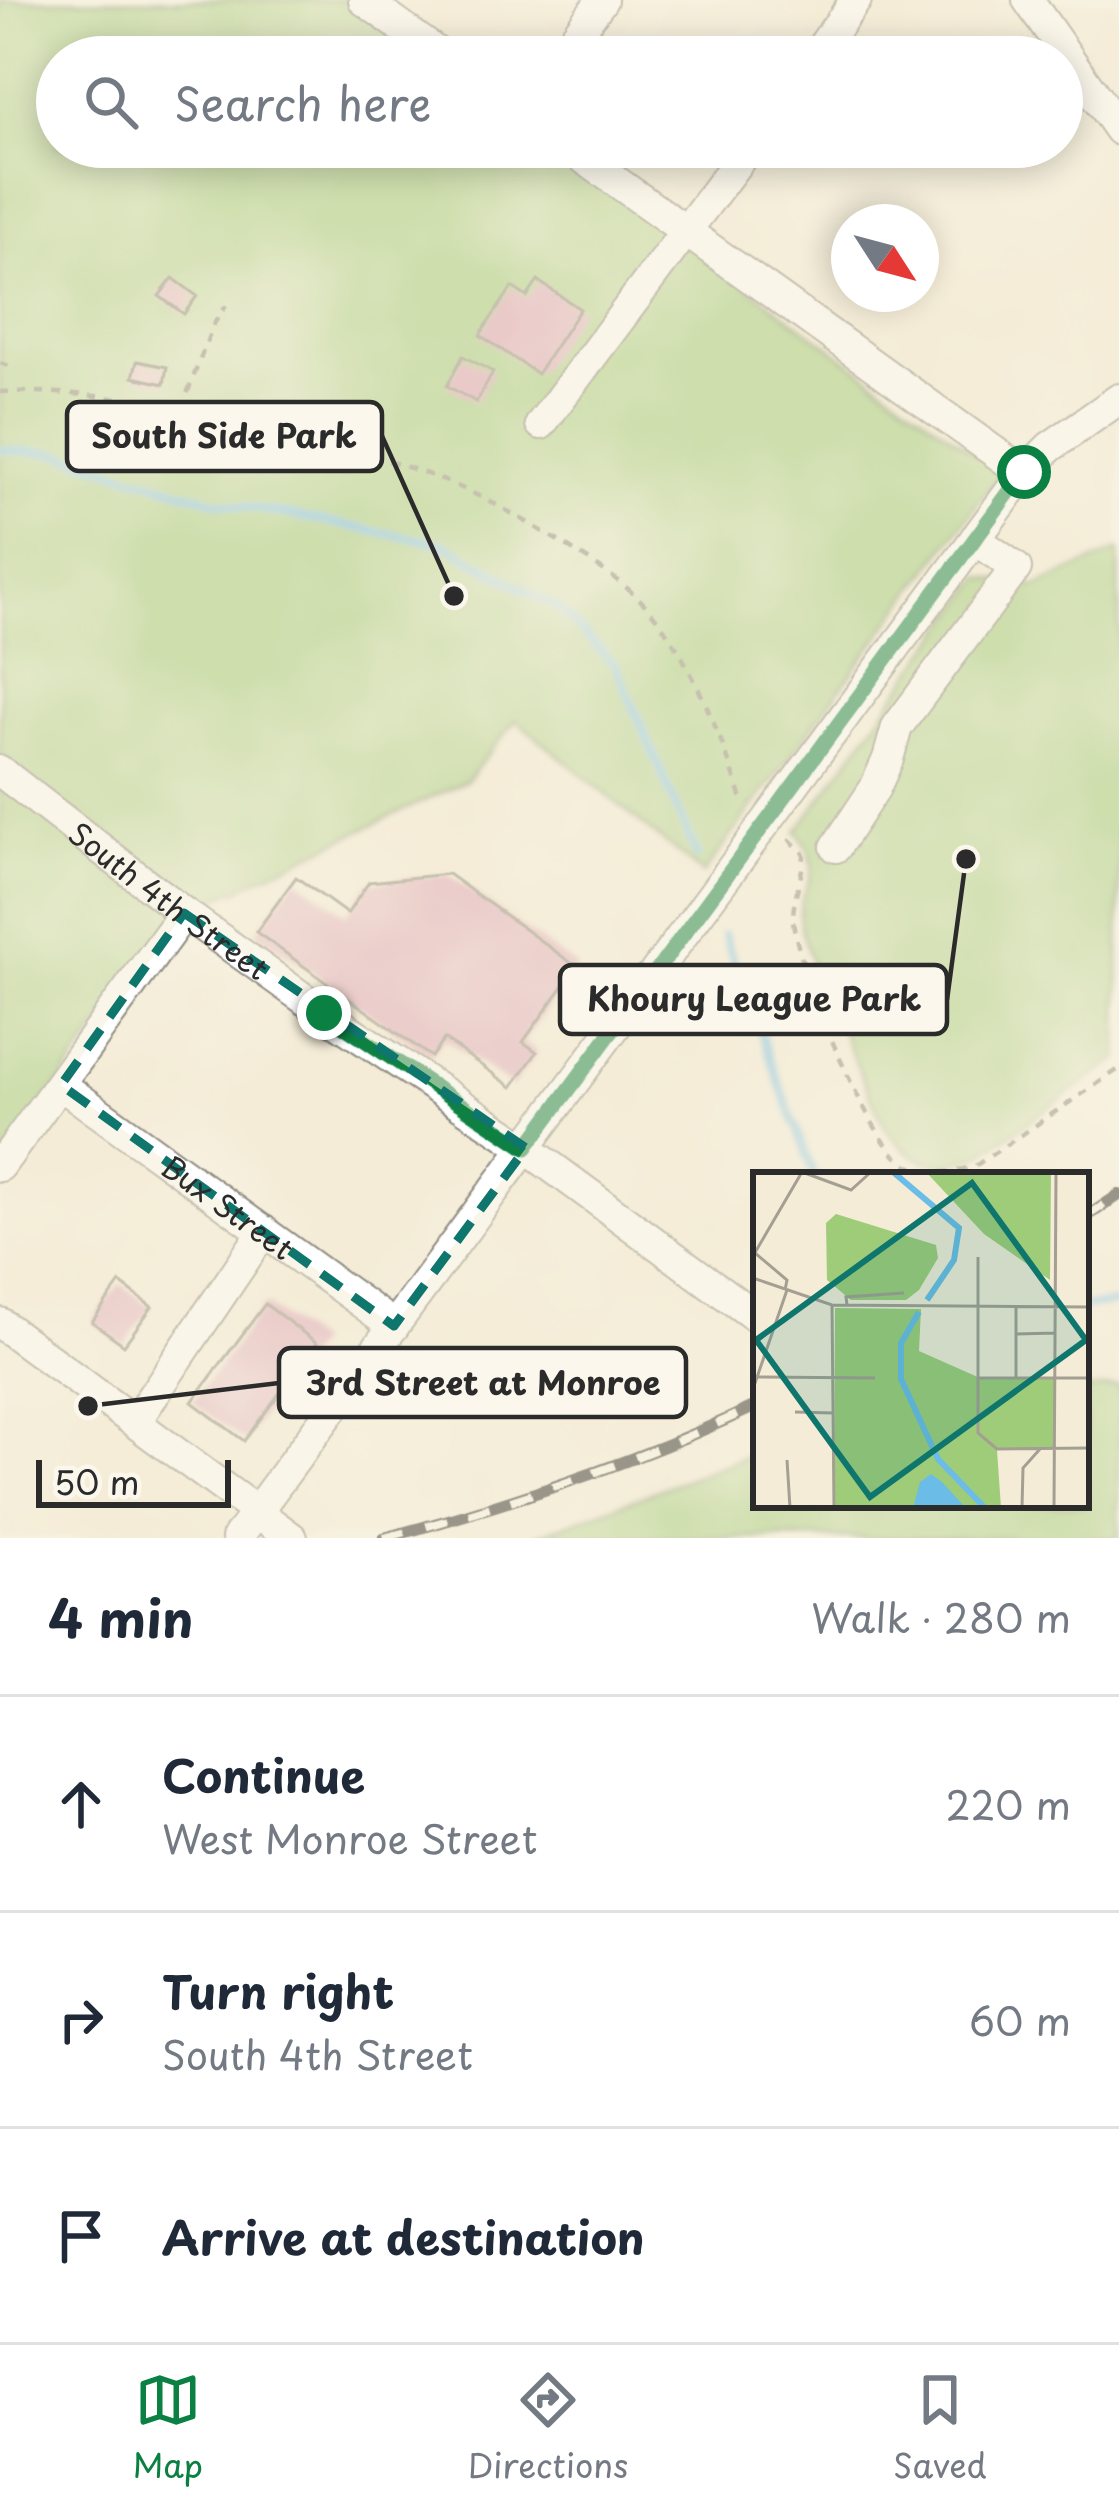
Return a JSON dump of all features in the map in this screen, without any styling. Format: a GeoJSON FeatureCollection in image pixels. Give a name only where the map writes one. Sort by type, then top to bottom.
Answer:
{"type":"FeatureCollection","features":[{"type":"Feature","properties":{"kind":"street"},"geometry":{"type":"LineString","coordinates":[[364,0],[414,36]]}},
{"type":"Feature","properties":{"kind":"street"},"geometry":{"type":"LineString","coordinates":[[575,36],[602,0]]}},
{"type":"Feature","properties":{"kind":"street"},"geometry":{"type":"LineString","coordinates":[[829,36],[856,0]]}},
{"type":"Feature","properties":{"kind":"street"},"geometry":{"type":"LineString","coordinates":[[1028,0],[1053,36]]}},
{"type":"Feature","properties":{"kind":"street"},"geometry":{"type":"LineString","coordinates":[[1083,79],[1119,130]]}},
{"type":"Feature","properties":{"kind":"street"},"geometry":{"type":"LineString","coordinates":[[597,168],[1024,472]]}},
{"type":"Feature","properties":{"kind":"street"},"geometry":{"type":"LineString","coordinates":[[541,424],[734,168]]}},
{"type":"Feature","properties":{"kind":"street"},"geometry":{"type":"LineString","coordinates":[[237,1538],[1024,472],[1050,447],[1119,399]]}},
{"type":"Feature","properties":{"kind":"street"},"geometry":{"type":"LineString","coordinates":[[836,847],[875,788],[897,727],[1016,568],[975,539]]}},
{"type":"Feature","properties":{"kind":"street"},"geometry":{"type":"LineString","coordinates":[[874,677],[912,704]]}},
{"type":"Feature","properties":{"kind":"street","name":"South 4th Street"},"geometry":{"type":"LineString","coordinates":[[0,771],[184,914],[526,1148],[753,1315]]}},
{"type":"Feature","properties":{"kind":"street"},"geometry":{"type":"LineString","coordinates":[[0,1166],[184,914]]}},
{"type":"Feature","properties":{"kind":"street","name":"Bux Street"},"geometry":{"type":"LineString","coordinates":[[62,1085],[394,1326]]}},
{"type":"Feature","properties":{"kind":"street"},"geometry":{"type":"LineString","coordinates":[[135,1422],[264,1232]]}},
{"type":"Feature","properties":{"kind":"street"},"geometry":{"type":"LineString","coordinates":[[0,1323],[292,1538]]}},
{"type":"Feature","properties":{"kind":"path"},"geometry":{"type":"LineString","coordinates":[[181,410],[213,325],[226,305]]}},
{"type":"Feature","properties":{"kind":"path"},"geometry":{"type":"LineString","coordinates":[[0,363],[14,368]]}},
{"type":"Feature","properties":{"kind":"path"},"geometry":{"type":"LineString","coordinates":[[0,392],[78,394],[181,410],[338,446],[448,482],[520,516],[628,590],[678,649],[741,796],[803,854],[794,922],[837,1054],[884,1143],[902,1161],[926,1172]]}},
{"type":"Feature","properties":{"kind":"path"},"geometry":{"type":"LineString","coordinates":[[952,1172],[975,1166],[1119,1069]]}},
{"type":"Feature","properties":{"kind":"highlighted area"},"geometry":{"type":"Polygon","coordinates":[[[184,913],[526,1148],[394,1326],[61,1085],[184,913]]]}},
{"type":"Feature","properties":{"kind":"green space"},"geometry":{"type":"Polygon","coordinates":[[[0,0],[354,0],[403,36],[36,36],[36,168],[585,168],[1001,472],[703,874],[516,720],[466,781],[184,914],[0,1163],[0,0]]]}},
{"type":"Feature","properties":{"kind":"green space"},"geometry":{"type":"Polygon","coordinates":[[[1119,550],[1119,1059],[979,1156],[927,1161],[907,1151],[886,1129],[813,965],[800,913],[812,860],[797,831],[982,577],[1036,587],[1119,550]]]}},
{"type":"Feature","properties":{"kind":"green space"},"geometry":{"type":"Polygon","coordinates":[[[1119,1386],[1119,1538],[530,1538],[753,1454],[753,1508],[1089,1508],[1089,1390],[1119,1386]]]}},
{"type":"Feature","properties":{"kind":"building"},"geometry":{"type":"Polygon","coordinates":[[[173,278],[197,296],[184,314],[159,296],[173,278]]]}},
{"type":"Feature","properties":{"kind":"building"},"geometry":{"type":"Polygon","coordinates":[[[538,281],[580,309],[537,374],[480,335],[512,287],[527,297],[538,281]]]}},
{"type":"Feature","properties":{"kind":"building"},"geometry":{"type":"Polygon","coordinates":[[[463,356],[493,372],[476,402],[447,386],[463,356]]]}},
{"type":"Feature","properties":{"kind":"building"},"geometry":{"type":"Polygon","coordinates":[[[137,361],[167,367],[164,384],[133,377],[137,361]]]}},
{"type":"Feature","properties":{"kind":"building"},"geometry":{"type":"Polygon","coordinates":[[[448,874],[577,967],[523,1042],[537,1052],[512,1087],[444,1039],[431,1057],[256,932],[296,877],[347,914],[369,882],[448,874]]]}},
{"type":"Feature","properties":{"kind":"building"},"geometry":{"type":"Polygon","coordinates":[[[120,1283],[152,1307],[124,1345],[92,1322],[120,1283]]]}},
{"type":"Feature","properties":{"kind":"building"},"geometry":{"type":"Polygon","coordinates":[[[265,1304],[317,1343],[244,1441],[192,1402],[265,1304]]]}},
{"type":"Feature","properties":{"kind":"waterway"},"geometry":{"type":"LineString","coordinates":[[0,450],[55,453],[219,502],[444,544],[559,609],[616,666],[697,856]]}},
{"type":"Feature","properties":{"kind":"waterway"},"geometry":{"type":"LineString","coordinates":[[724,935],[813,1172]]}},
{"type":"Feature","properties":{"kind":"waterway"},"geometry":{"type":"LineString","coordinates":[[1089,1307],[1119,1303]]}},
{"type":"Feature","properties":{"kind":"railway"},"geometry":{"type":"LineString","coordinates":[[1089,1215],[1119,1195]]}},
{"type":"Feature","properties":{"kind":"railway"},"geometry":{"type":"LineString","coordinates":[[384,1538],[573,1480],[753,1407]]}},
{"type":"Feature","properties":{"kind":"place","name":"South Side Park"},"geometry":{"type":"Point","coordinates":[454,596]}},
{"type":"Feature","properties":{"kind":"place","name":"Khoury League Park"},"geometry":{"type":"Point","coordinates":[966,859]}},
{"type":"Feature","properties":{"kind":"place","name":"3rd Street at Monroe"},"geometry":{"type":"Point","coordinates":[88,1406]}},
{"type":"Feature","properties":{"kind":"route"},"geometry":{"type":"LineString","coordinates":[[324,1013],[526,1148],[1024,472]]}}]}
